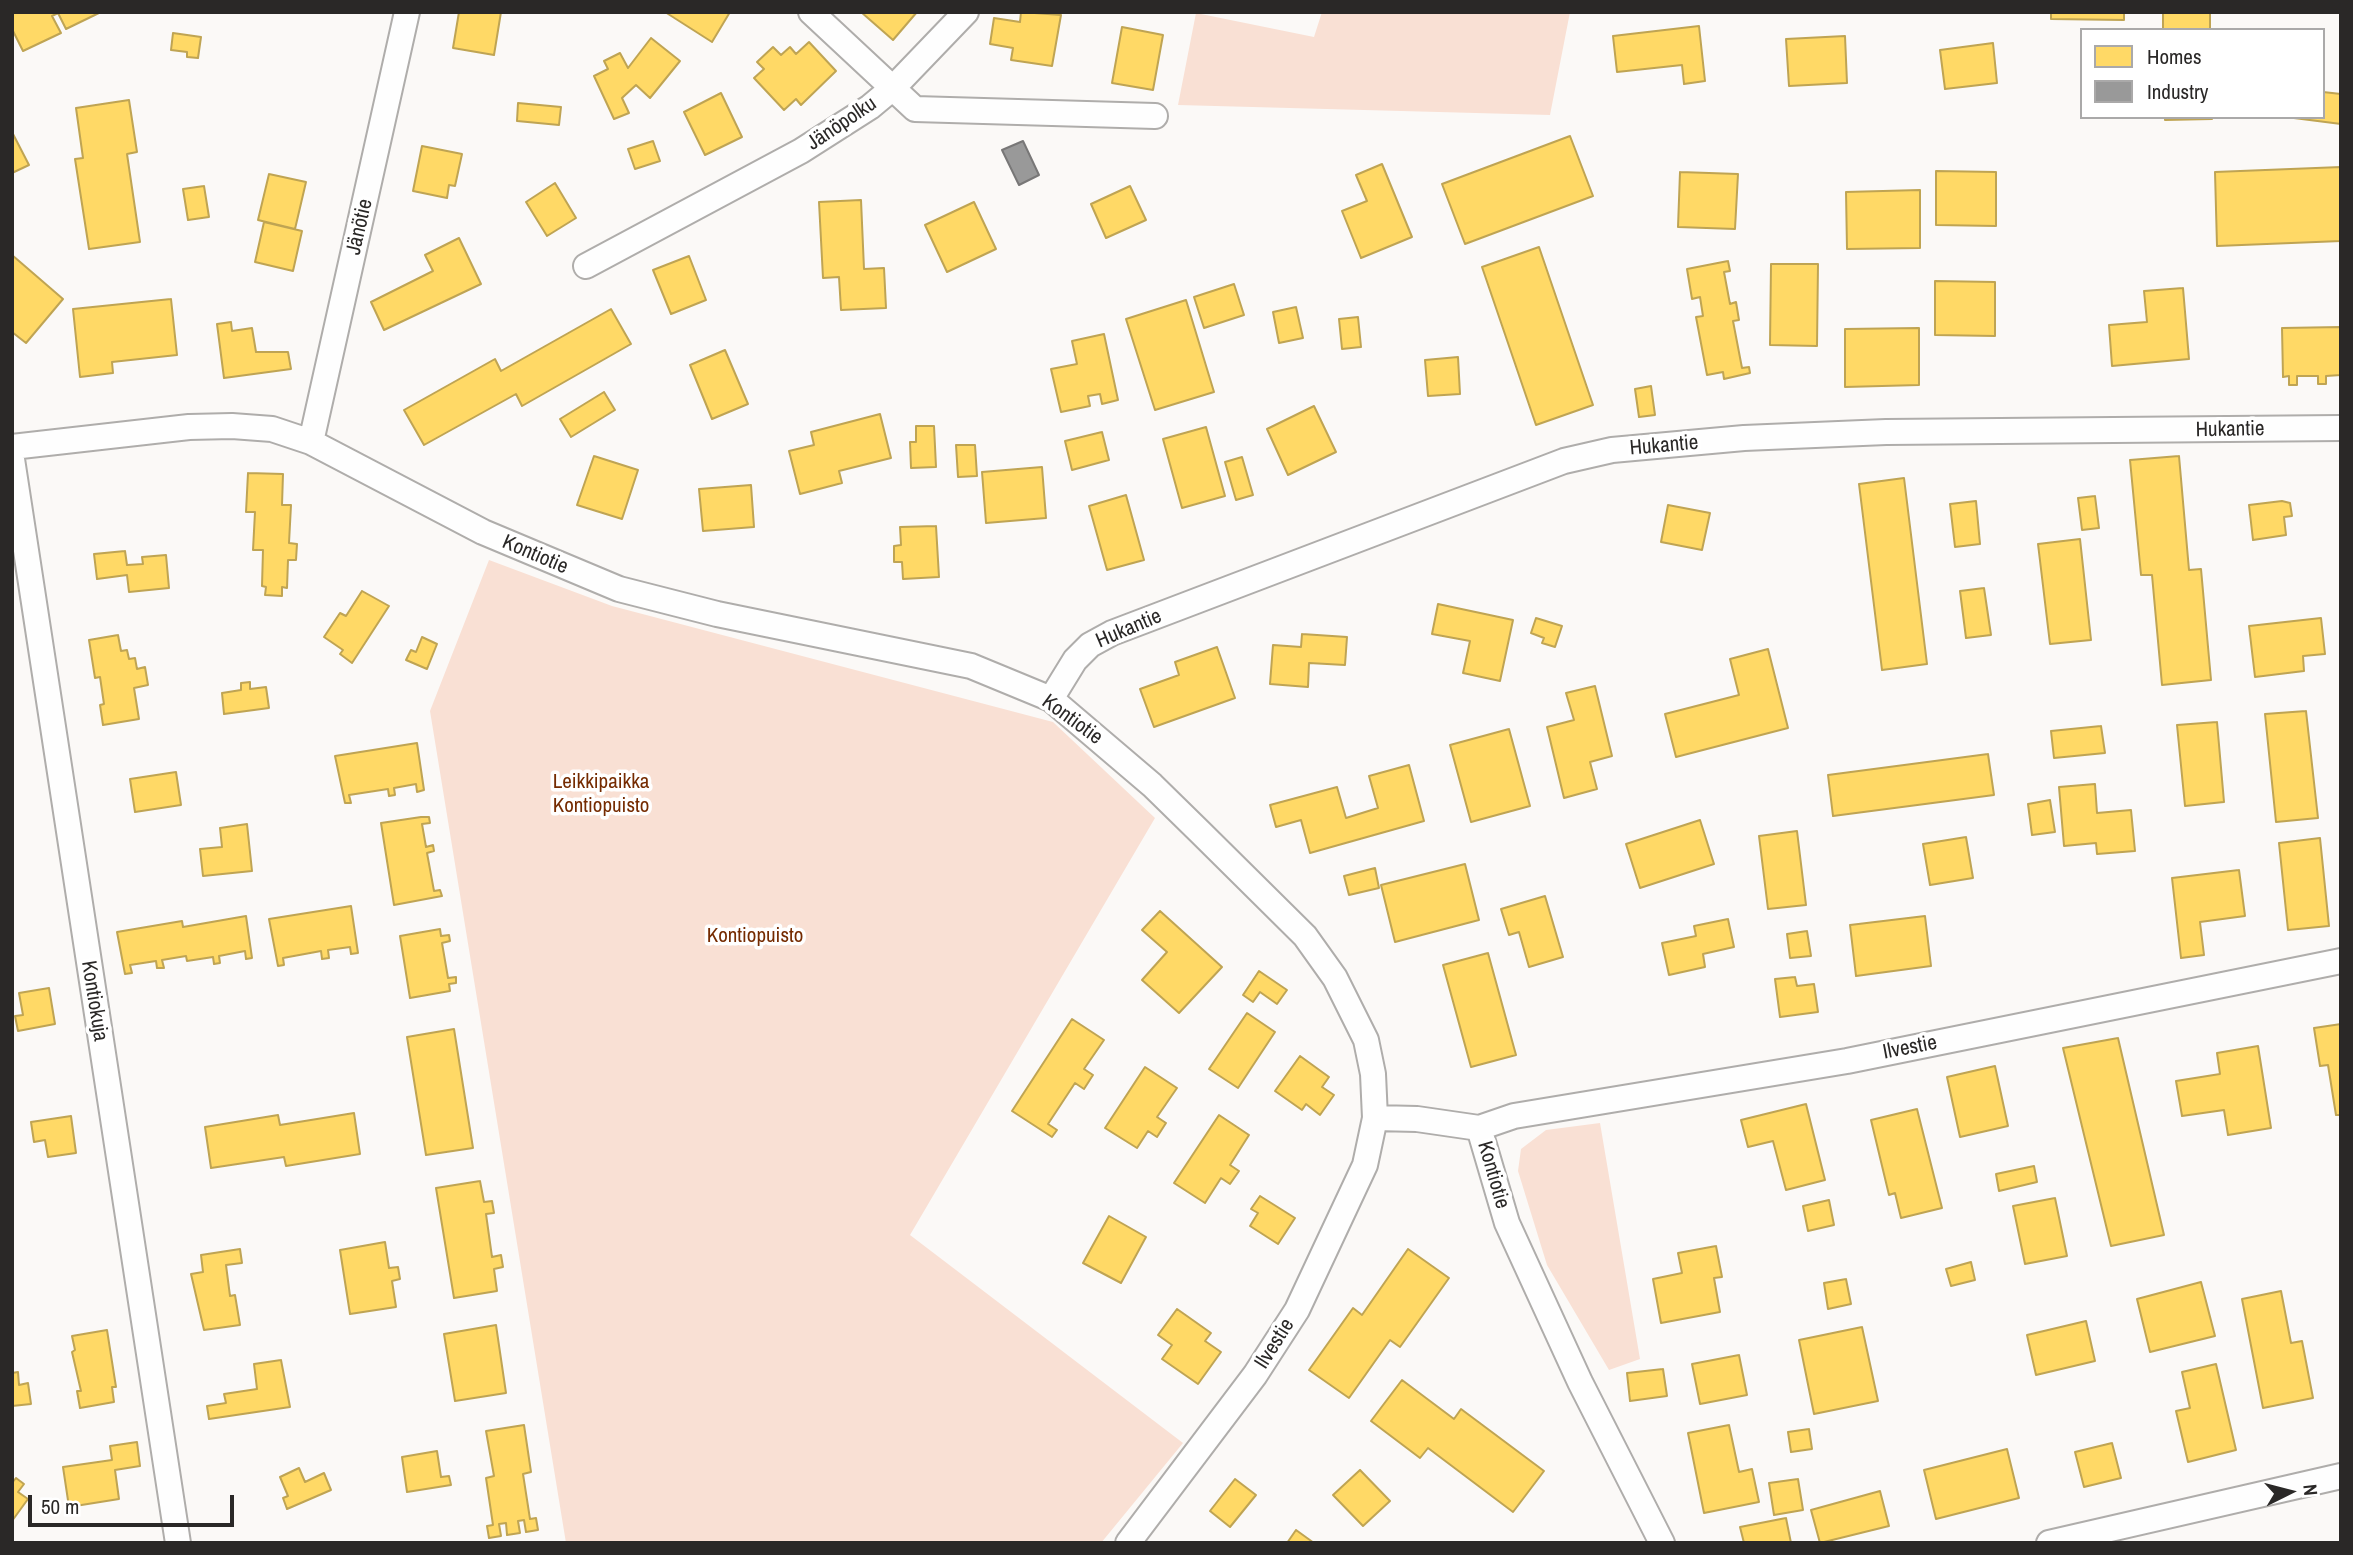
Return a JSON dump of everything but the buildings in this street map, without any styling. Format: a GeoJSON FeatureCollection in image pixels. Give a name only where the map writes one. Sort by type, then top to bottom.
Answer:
{"type":"FeatureCollection","features":[{"type":"Feature","properties":{"kind":"street","name":"Jänötie"},"geometry":{"type":"LineString","coordinates":[[311,442],[407,12]]}},
{"type":"Feature","properties":{"kind":"street"},"geometry":{"type":"LineString","coordinates":[[811,12],[894,87],[966,12]]}},
{"type":"Feature","properties":{"kind":"street","name":"Jänöpolku"},"geometry":{"type":"LineString","coordinates":[[586,266],[801,151],[870,107],[894,87],[915,109],[1155,116]]}},
{"type":"Feature","properties":{"kind":"street","name":"Kontiotie"},"geometry":{"type":"LineString","coordinates":[[12,447],[232,425],[272,429],[311,442],[483,533],[619,589],[716,614],[971,666],[1051,699],[1152,785],[1305,936],[1335,978],[1366,1040],[1373,1074],[1375,1118],[1417,1119],[1479,1128],[1507,1223],[1580,1382],[1662,1543]]}},
{"type":"Feature","properties":{"kind":"street","name":"Hukantie"},"geometry":{"type":"LineString","coordinates":[[1051,699],[1075,660],[1090,645],[1112,633],[1564,461],[1612,450],[1744,439],[1886,432],[2341,428]]}},
{"type":"Feature","properties":{"kind":"street","name":"Kontiokuja"},"geometry":{"type":"LineString","coordinates":[[12,459],[178,1543]]}},
{"type":"Feature","properties":{"kind":"street","name":"Ilvestie"},"geometry":{"type":"LineString","coordinates":[[1479,1128],[1514,1116],[1847,1061],[2341,961]]}},
{"type":"Feature","properties":{"kind":"street","name":"Ilvestie"},"geometry":{"type":"LineString","coordinates":[[1128,1543],[1255,1376],[1297,1310],[1365,1165],[1375,1118]]}},
{"type":"Feature","properties":{"kind":"street"},"geometry":{"type":"LineString","coordinates":[[2049,1543],[2341,1476]]}},
{"type":"Feature","properties":{"kind":"green space"},"geometry":{"type":"Polygon","coordinates":[[[1322,12],[1570,12],[1550,115],[1178,105],[1196,13],[1314,37],[1322,12]]]}},
{"type":"Feature","properties":{"kind":"green space","name":"Kontiopuisto"},"geometry":{"type":"Polygon","coordinates":[[[489,560],[612,606],[1053,722],[1155,818],[910,1235],[1183,1443],[1101,1543],[566,1543],[430,711],[489,560]]]}},
{"type":"Feature","properties":{"kind":"green space"},"geometry":{"type":"Polygon","coordinates":[[[1600,1123],[1640,1359],[1609,1370],[1547,1265],[1518,1171],[1521,1149],[1546,1130],[1600,1123]]]}},
{"type":"Feature","properties":{"kind":"park label","name":"Leikkipaikka Kontiopuisto"},"geometry":{"type":"Point","coordinates":[601,794]}}]}
